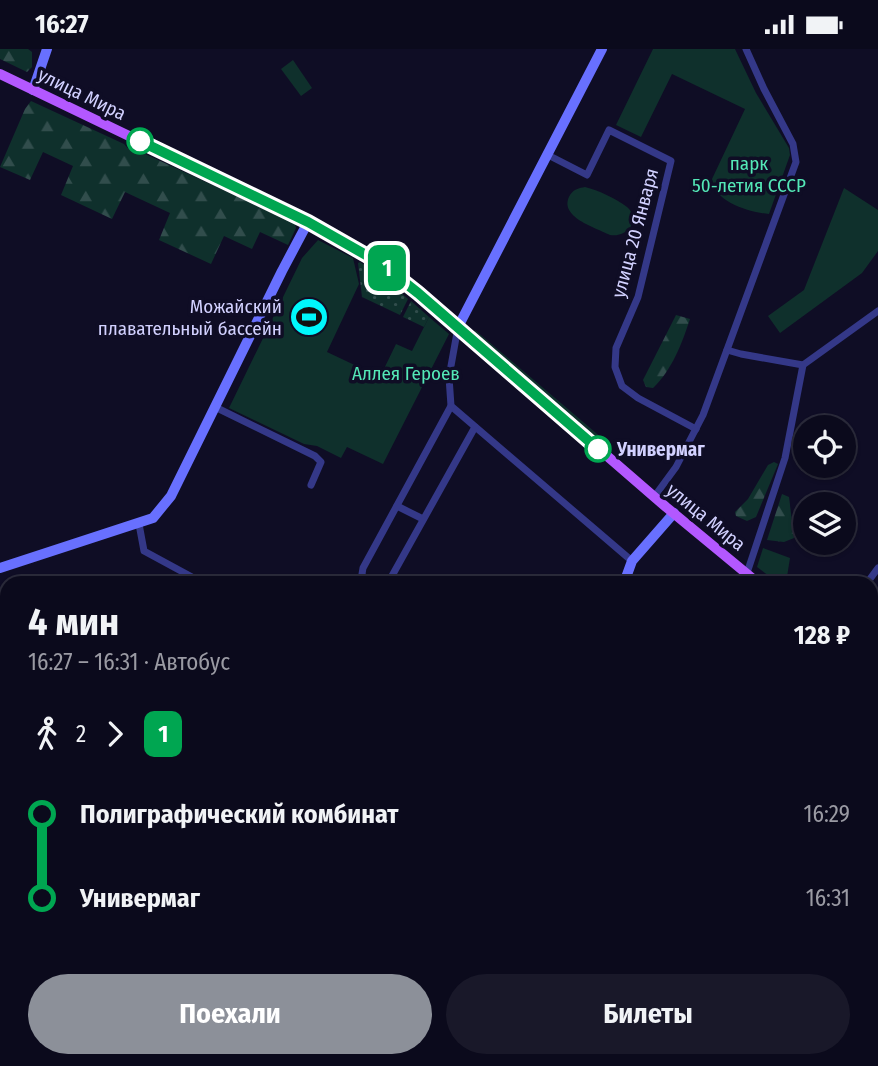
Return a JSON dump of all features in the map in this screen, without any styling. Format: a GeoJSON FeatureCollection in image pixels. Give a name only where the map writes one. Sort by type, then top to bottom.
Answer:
{"type":"FeatureCollection","features":[{"type":"Feature","properties":{"kind":"main road","name":"улица Мира"},"geometry":{"type":"LineString","coordinates":[[0,74],[308,222],[391,271],[750,576]]}},
{"type":"Feature","properties":{"kind":"street"},"geometry":{"type":"LineString","coordinates":[[33,90],[47,49]]}},
{"type":"Feature","properties":{"kind":"street"},"geometry":{"type":"LineString","coordinates":[[363,576],[363,568],[451,406],[449,377],[458,327],[602,49]]}},
{"type":"Feature","properties":{"kind":"street"},"geometry":{"type":"LineString","coordinates":[[654,497],[676,467],[696,429],[796,162],[793,144],[746,49]]}},
{"type":"Feature","properties":{"kind":"street","name":"улица 20 Января"},"geometry":{"type":"LineString","coordinates":[[548,155],[587,175],[609,130],[671,161],[638,297],[616,348],[615,367],[622,386],[638,398],[696,429]]}},
{"type":"Feature","properties":{"kind":"street"},"geometry":{"type":"LineString","coordinates":[[0,568],[139,524],[153,518],[165,506],[308,222]]}},
{"type":"Feature","properties":{"kind":"street"},"geometry":{"type":"LineString","coordinates":[[747,573],[785,458],[803,365],[878,311]]}},
{"type":"Feature","properties":{"kind":"street"},"geometry":{"type":"LineString","coordinates":[[727,350],[803,365]]}},
{"type":"Feature","properties":{"kind":"street"},"geometry":{"type":"LineString","coordinates":[[451,406],[632,561]]}},
{"type":"Feature","properties":{"kind":"street"},"geometry":{"type":"LineString","coordinates":[[215,407],[316,456],[321,462],[311,485]]}},
{"type":"Feature","properties":{"kind":"street"},"geometry":{"type":"LineString","coordinates":[[392,576],[475,427]]}},
{"type":"Feature","properties":{"kind":"street"},"geometry":{"type":"LineString","coordinates":[[397,506],[423,519]]}},
{"type":"Feature","properties":{"kind":"street"},"geometry":{"type":"LineString","coordinates":[[627,576],[632,561],[674,513]]}},
{"type":"Feature","properties":{"kind":"street"},"geometry":{"type":"LineString","coordinates":[[139,524],[144,551],[190,576]]}},
{"type":"Feature","properties":{"kind":"green space"},"geometry":{"type":"Polygon","coordinates":[[[0,49],[28,49],[32,52],[32,67],[27,72],[0,59],[0,49]]]}},
{"type":"Feature","properties":{"kind":"green space","name":"парк 50-летия СССР"},"geometry":{"type":"Polygon","coordinates":[[[653,49],[735,49],[756,93],[789,148],[790,155],[769,214],[742,208],[725,200],[714,187],[712,179],[745,109],[672,74],[641,137],[616,125],[653,49]]]}},
{"type":"Feature","properties":{"kind":"green space"},"geometry":{"type":"Polygon","coordinates":[[[293,60],[312,88],[301,96],[281,69],[293,60]]]}},
{"type":"Feature","properties":{"kind":"green space"},"geometry":{"type":"Polygon","coordinates":[[[31,101],[124,144],[132,152],[143,153],[295,223],[296,228],[288,245],[260,232],[252,249],[224,236],[211,264],[159,240],[170,213],[125,192],[112,219],[61,195],[73,166],[43,152],[30,180],[0,167],[31,101]]]}},
{"type":"Feature","properties":{"kind":"green space"},"geometry":{"type":"Polygon","coordinates":[[[585,187],[607,195],[627,207],[633,222],[627,231],[610,235],[580,221],[569,210],[567,203],[570,195],[585,187]]]}},
{"type":"Feature","properties":{"kind":"green space"},"geometry":{"type":"Polygon","coordinates":[[[844,188],[878,210],[878,251],[862,273],[780,333],[768,316],[804,290],[844,188]]]}},
{"type":"Feature","properties":{"kind":"green space","name":"Аллея Героев"},"geometry":{"type":"Polygon","coordinates":[[[318,240],[353,258],[359,284],[327,352],[380,377],[396,344],[412,351],[429,317],[449,334],[383,464],[347,447],[341,458],[317,446],[304,444],[229,408],[302,258],[318,240]]]}},
{"type":"Feature","properties":{"kind":"green space"},"geometry":{"type":"Polygon","coordinates":[[[360,262],[408,299],[400,315],[362,297],[360,262]]]}},
{"type":"Feature","properties":{"kind":"green space"},"geometry":{"type":"Polygon","coordinates":[[[411,301],[429,317],[424,327],[403,317],[411,301]]]}},
{"type":"Feature","properties":{"kind":"green space"},"geometry":{"type":"Polygon","coordinates":[[[676,315],[690,319],[680,347],[660,381],[653,388],[646,387],[643,380],[676,315]]]}},
{"type":"Feature","properties":{"kind":"green space"},"geometry":{"type":"Polygon","coordinates":[[[475,330],[603,439],[606,446],[602,446],[474,334],[475,330]]]}},
{"type":"Feature","properties":{"kind":"green space"},"geometry":{"type":"Polygon","coordinates":[[[774,462],[778,464],[756,517],[747,521],[736,516],[735,512],[748,499],[768,465],[774,462]]]}},
{"type":"Feature","properties":{"kind":"green space"},"geometry":{"type":"Polygon","coordinates":[[[782,494],[789,497],[793,538],[784,542],[767,540],[782,494]]]}},
{"type":"Feature","properties":{"kind":"green space"},"geometry":{"type":"Polygon","coordinates":[[[763,548],[790,558],[787,576],[769,576],[757,567],[763,548]]]}},
{"type":"Feature","properties":{"kind":"bus line","name":"1"},"geometry":{"type":"LineString","coordinates":[[140,141],[308,222],[380,263],[598,449]]}},
{"type":"Feature","properties":{"kind":"place","name":"Можайский плавательный бассейн"},"geometry":{"type":"Point","coordinates":[309,317]}},
{"type":"Feature","properties":{"kind":"place","name":"Универмаг"},"geometry":{"type":"Point","coordinates":[598,449]}}]}
